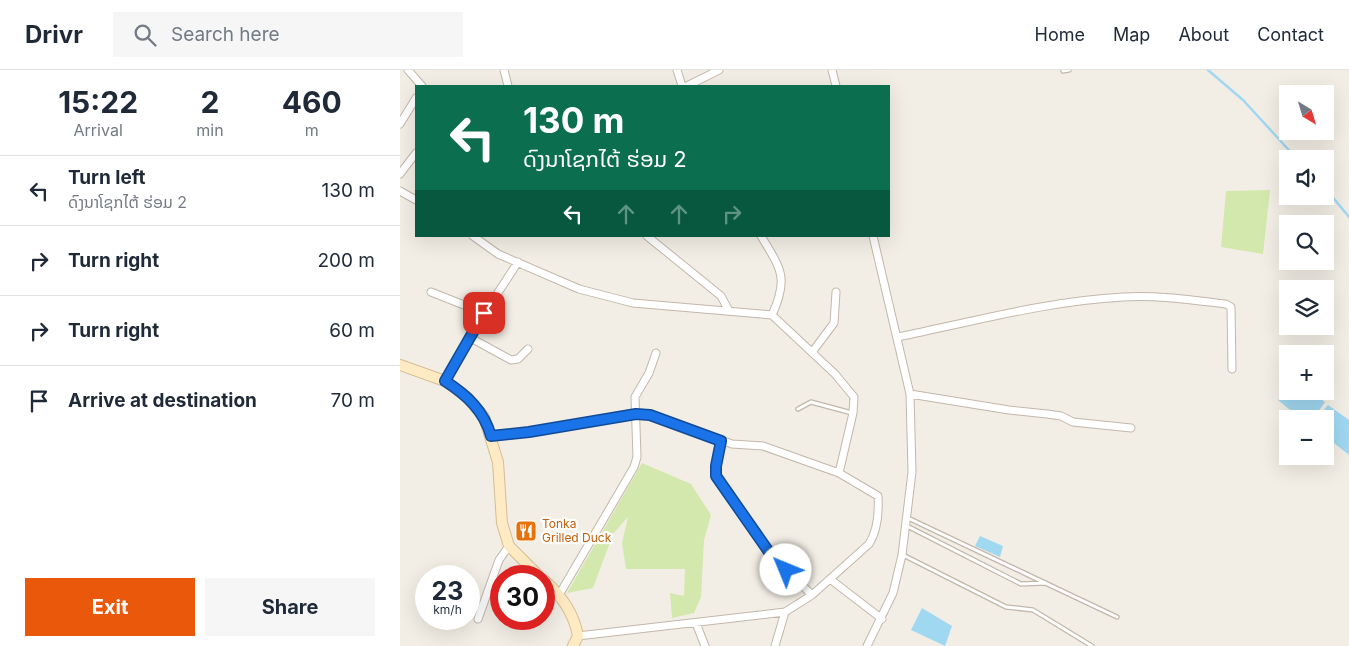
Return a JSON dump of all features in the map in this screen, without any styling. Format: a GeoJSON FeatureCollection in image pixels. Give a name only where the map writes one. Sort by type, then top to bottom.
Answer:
{"type":"FeatureCollection","features":[{"type":"Feature","properties":{"kind":"street"},"geometry":{"type":"LineString","coordinates":[[408,70],[422,85]]}},
{"type":"Feature","properties":{"kind":"street"},"geometry":{"type":"LineString","coordinates":[[504,70],[508,85]]}},
{"type":"Feature","properties":{"kind":"street"},"geometry":{"type":"LineString","coordinates":[[677,70],[682,85]]}},
{"type":"Feature","properties":{"kind":"street"},"geometry":{"type":"LineString","coordinates":[[684,85],[720,70]]}},
{"type":"Feature","properties":{"kind":"street"},"geometry":{"type":"LineString","coordinates":[[832,70],[836,85]]}},
{"type":"Feature","properties":{"kind":"street"},"geometry":{"type":"LineString","coordinates":[[400,124],[415,100]]}},
{"type":"Feature","properties":{"kind":"street"},"geometry":{"type":"LineString","coordinates":[[400,174],[415,154]]}},
{"type":"Feature","properties":{"kind":"street"},"geometry":{"type":"LineString","coordinates":[[400,191],[415,199]]}},
{"type":"Feature","properties":{"kind":"street"},"geometry":{"type":"LineString","coordinates":[[474,237],[498,254],[579,289],[633,302],[772,315],[852,391],[854,397],[853,414],[839,472]]}},
{"type":"Feature","properties":{"kind":"street"},"geometry":{"type":"LineString","coordinates":[[648,237],[714,289],[726,301],[729,311]]}},
{"type":"Feature","properties":{"kind":"street"},"geometry":{"type":"LineString","coordinates":[[762,237],[776,260],[783,280],[781,297],[772,315]]}},
{"type":"Feature","properties":{"kind":"street"},"geometry":{"type":"LineString","coordinates":[[867,646],[882,619],[893,593],[902,554],[912,472],[910,394],[873,237]]}},
{"type":"Feature","properties":{"kind":"street"},"geometry":{"type":"LineString","coordinates":[[445,381],[469,337],[518,262]]}},
{"type":"Feature","properties":{"kind":"street"},"geometry":{"type":"LineString","coordinates":[[431,292],[484,313]]}},
{"type":"Feature","properties":{"kind":"street"},"geometry":{"type":"LineString","coordinates":[[813,352],[834,323],[836,292]]}},
{"type":"Feature","properties":{"kind":"street"},"geometry":{"type":"LineString","coordinates":[[898,337],[1061,303],[1124,297],[1174,298],[1226,304],[1231,307],[1232,369]]}},
{"type":"Feature","properties":{"kind":"street"},"geometry":{"type":"LineString","coordinates":[[469,337],[511,360],[518,359],[528,349]]}},
{"type":"Feature","properties":{"kind":"street"},"geometry":{"type":"LineString","coordinates":[[559,595],[634,467],[637,458],[635,397],[649,373],[656,354]]}},
{"type":"Feature","properties":{"kind":"street"},"geometry":{"type":"LineString","coordinates":[[400,365],[445,381],[467,397],[484,417],[498,462],[502,523],[509,546],[528,565]]}},
{"type":"Feature","properties":{"kind":"street"},"geometry":{"type":"LineString","coordinates":[[910,394],[1009,410],[1061,416],[1073,422],[1131,428]]}},
{"type":"Feature","properties":{"kind":"street"},"geometry":{"type":"LineString","coordinates":[[491,436],[529,432],[636,414],[650,415],[721,441],[732,444],[763,446],[839,472],[878,496],[879,510],[874,536],[869,544],[812,595],[785,612],[578,636]]}},
{"type":"Feature","properties":{"kind":"street"},"geometry":{"type":"LineString","coordinates":[[721,441],[716,476],[769,552],[812,595]]}},
{"type":"Feature","properties":{"kind":"street"},"geometry":{"type":"LineString","coordinates":[[480,613],[499,560],[509,546]]}},
{"type":"Feature","properties":{"kind":"street"},"geometry":{"type":"LineString","coordinates":[[830,579],[882,619]]}},
{"type":"Feature","properties":{"kind":"street"},"geometry":{"type":"LineString","coordinates":[[555,591],[576,622],[578,636],[573,646]]}},
{"type":"Feature","properties":{"kind":"street"},"geometry":{"type":"LineString","coordinates":[[775,646],[785,612]]}},
{"type":"Feature","properties":{"kind":"street"},"geometry":{"type":"LineString","coordinates":[[696,623],[704,646]]}},
{"type":"Feature","properties":{"kind":"lane"},"geometry":{"type":"LineString","coordinates":[[1063,71],[1069,70]]}},
{"type":"Feature","properties":{"kind":"lane"},"geometry":{"type":"LineString","coordinates":[[798,410],[811,402],[853,414]]}},
{"type":"Feature","properties":{"kind":"lane"},"geometry":{"type":"LineString","coordinates":[[907,522],[1021,584],[1047,582]]}},
{"type":"Feature","properties":{"kind":"lane"},"geometry":{"type":"LineString","coordinates":[[907,522],[1047,582],[1117,617]]}},
{"type":"Feature","properties":{"kind":"lane"},"geometry":{"type":"LineString","coordinates":[[902,554],[1006,606],[1033,610],[1092,646]]}},
{"type":"Feature","properties":{"kind":"green space"},"geometry":{"type":"Polygon","coordinates":[[[1270,190],[1263,254],[1221,247],[1226,191],[1270,190]]]}},
{"type":"Feature","properties":{"kind":"green space"},"geometry":{"type":"Polygon","coordinates":[[[642,463],[691,484],[711,515],[704,540],[701,597],[694,613],[672,618],[670,593],[684,596],[685,569],[626,569],[622,543],[628,517],[613,534],[593,588],[567,593],[642,463]]]}},
{"type":"Feature","properties":{"kind":"water"},"geometry":{"type":"Polygon","coordinates":[[[1278,400],[1322,400],[1325,402],[1319,410],[1290,410],[1278,400]]]}},
{"type":"Feature","properties":{"kind":"water"},"geometry":{"type":"Polygon","coordinates":[[[1328,405],[1349,420],[1349,455],[1334,443],[1334,410],[1324,410],[1328,405]]]}},
{"type":"Feature","properties":{"kind":"water"},"geometry":{"type":"Polygon","coordinates":[[[980,536],[1003,546],[1000,557],[975,546],[980,536]]]}},
{"type":"Feature","properties":{"kind":"water"},"geometry":{"type":"Polygon","coordinates":[[[922,608],[952,626],[945,646],[911,630],[922,608]]]}},
{"type":"Feature","properties":{"kind":"waterway"},"geometry":{"type":"LineString","coordinates":[[1208,70],[1243,100],[1289,150]]}},
{"type":"Feature","properties":{"kind":"waterway"},"geometry":{"type":"LineString","coordinates":[[1334,199],[1349,217]]}},
{"type":"Feature","properties":{"kind":"place","name":"Tonka Grilled Duck"},"geometry":{"type":"Point","coordinates":[526,531]}},
{"type":"Feature","properties":{"kind":"route"},"geometry":{"type":"LineString","coordinates":[[484,313],[445,381],[467,397],[476,407],[484,417],[491,436],[529,432],[636,414],[650,415],[721,441],[716,476],[769,552],[786,570]]}}]}
